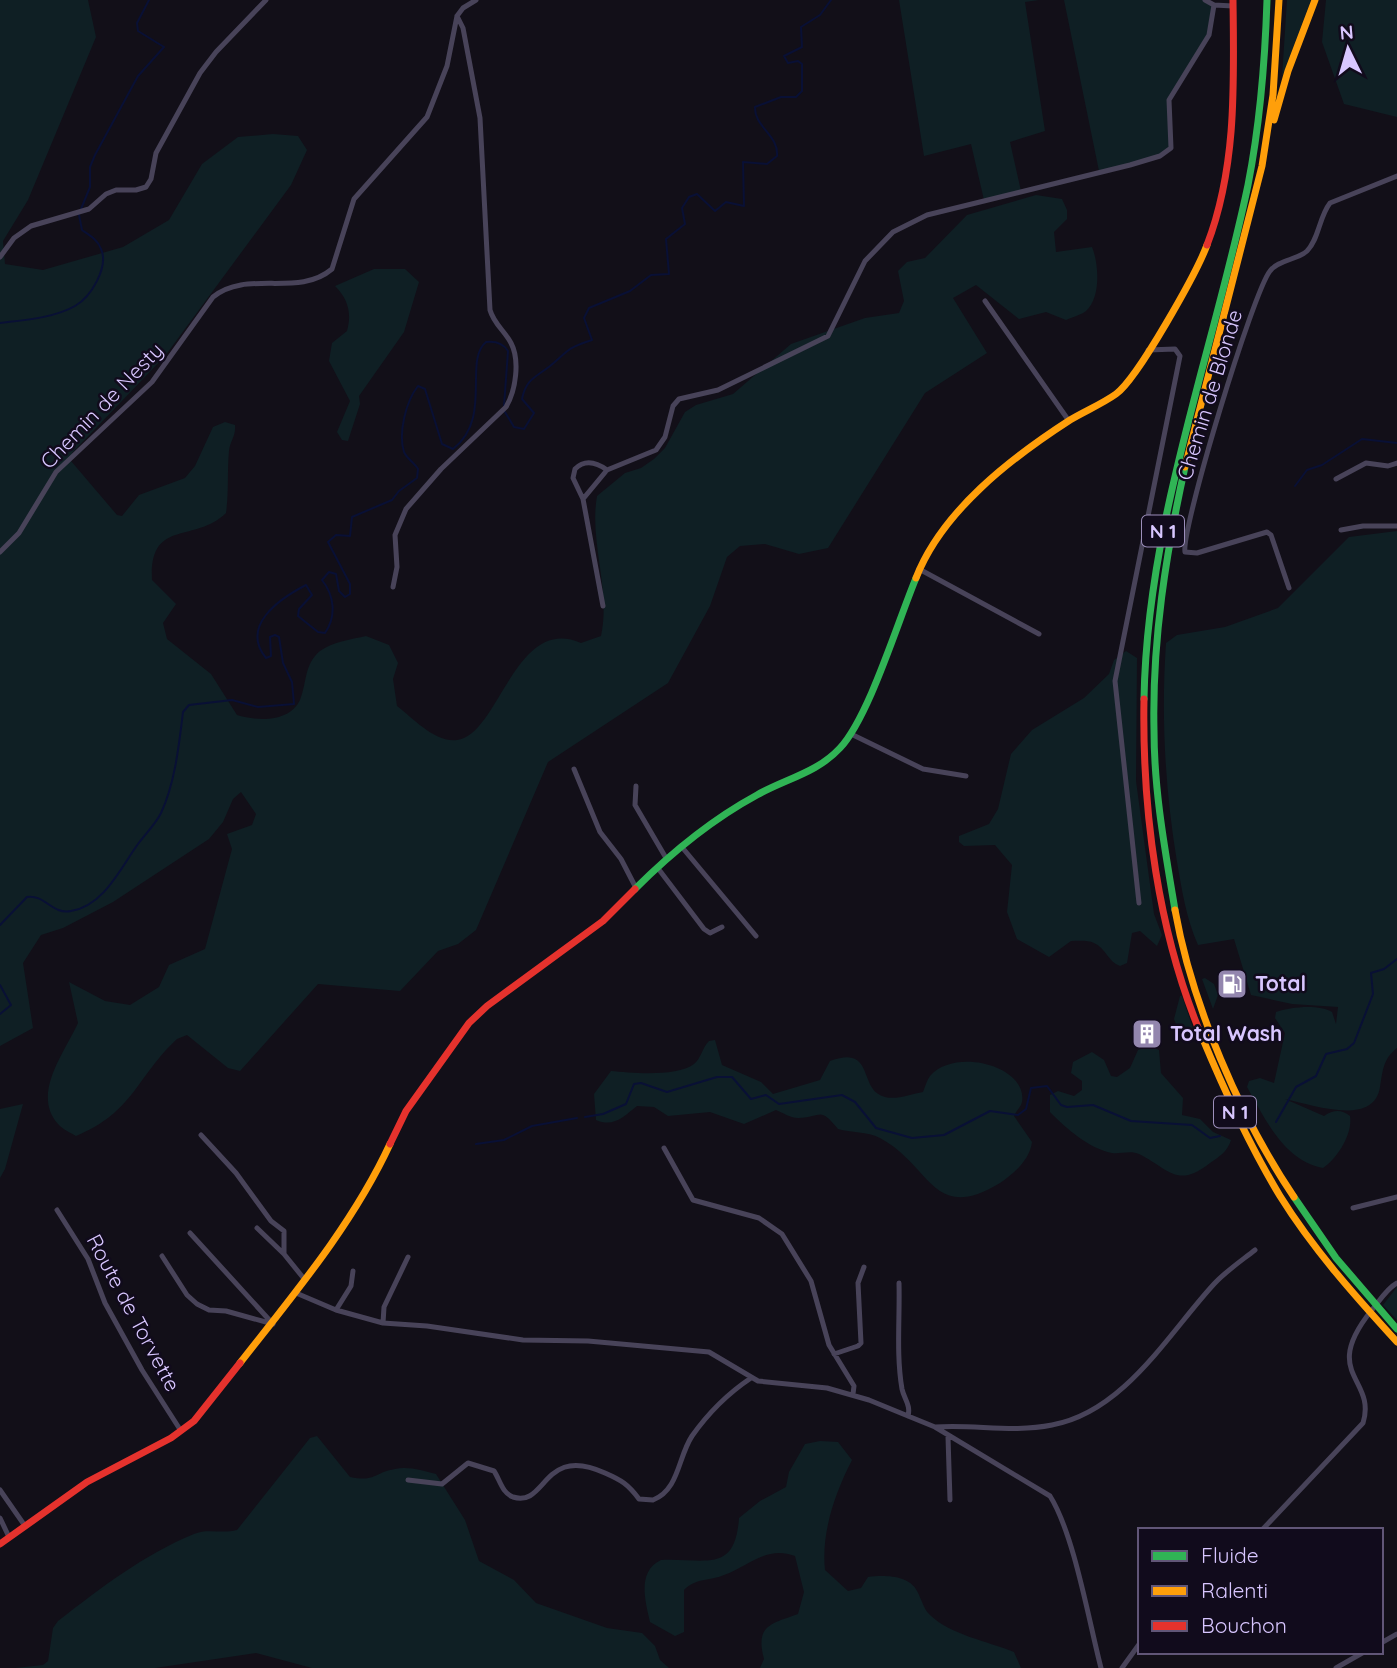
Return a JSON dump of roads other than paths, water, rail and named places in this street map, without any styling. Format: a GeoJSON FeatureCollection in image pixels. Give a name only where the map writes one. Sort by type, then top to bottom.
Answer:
{"type":"FeatureCollection","features":[{"type":"Feature","properties":{"kind":"main road"},"geometry":{"type":"LineString","coordinates":[[1261,0],[1261,22],[1266,45]]}},
{"type":"Feature","properties":{"kind":"main road","name":"N 1"},"geometry":{"type":"LineString","coordinates":[[1267,0],[1260,115],[1247,185],[1194,386],[1156,572],[1145,660],[1145,784],[1152,842],[1167,920],[1203,1039],[1223,1088],[1252,1148],[1307,1236],[1341,1281],[1397,1342]]}},
{"type":"Feature","properties":{"kind":"main road","name":"N 1"},"geometry":{"type":"LineString","coordinates":[[1279,0],[1276,54],[1264,151],[1244,244],[1201,401],[1164,579],[1153,702],[1156,788],[1166,868],[1186,954],[1232,1084],[1267,1154],[1314,1229],[1350,1276],[1397,1329]]}},
{"type":"Feature","properties":{"kind":"main road"},"geometry":{"type":"LineString","coordinates":[[1276,54],[1284,0]]}},
{"type":"Feature","properties":{"kind":"main road"},"geometry":{"type":"LineString","coordinates":[[1264,151],[1292,59],[1315,0]]}},
{"type":"Feature","properties":{"kind":"main road"},"geometry":{"type":"LineString","coordinates":[[0,1544],[87,1482],[181,1431],[221,1390],[305,1280],[373,1181],[406,1111],[469,1023],[486,1006],[547,965],[603,921],[681,846],[732,808],[815,769],[851,734],[919,569],[950,522],[974,494],[1069,421],[1118,393],[1148,350],[1210,241],[1230,132],[1233,3]]}},
{"type":"Feature","properties":{"kind":"street"},"geometry":{"type":"LineString","coordinates":[[0,257],[14,238],[32,226],[83,211],[106,194],[146,187],[151,179],[156,153],[200,73],[216,52],[266,0]]}},
{"type":"Feature","properties":{"kind":"street"},"geometry":{"type":"LineString","coordinates":[[394,587],[397,524],[441,469],[506,407],[512,397],[516,373],[514,351],[494,322],[490,310],[481,118],[463,28],[457,16],[463,8],[476,0]]}},
{"type":"Feature","properties":{"kind":"street"},"geometry":{"type":"LineString","coordinates":[[1205,0],[1214,5],[1233,3]]}},
{"type":"Feature","properties":{"kind":"street"},"geometry":{"type":"LineString","coordinates":[[583,499],[607,470],[656,450],[665,437],[673,406],[679,399],[718,390],[828,336],[865,261],[893,233],[927,215],[1130,165],[1160,156],[1171,148],[1170,100],[1209,35],[1214,5]]}},
{"type":"Feature","properties":{"kind":"street","name":"Chemin de Nesty"},"geometry":{"type":"LineString","coordinates":[[0,552],[19,533],[56,472],[152,382],[213,297],[222,290],[239,286],[311,282],[332,270],[354,199],[427,117],[447,66],[457,16]]}},
{"type":"Feature","properties":{"kind":"street","name":"Chemin de Blonde"},"geometry":{"type":"LineString","coordinates":[[1289,588],[1271,535],[1267,532],[1197,553],[1185,552],[1192,506],[1241,344],[1270,271],[1310,247],[1323,211],[1330,203],[1397,176]]}},
{"type":"Feature","properties":{"kind":"street"},"geometry":{"type":"LineString","coordinates":[[985,301],[1069,421]]}},
{"type":"Feature","properties":{"kind":"street"},"geometry":{"type":"LineString","coordinates":[[1139,903],[1127,813],[1124,738],[1115,681],[1180,356],[1175,349],[1148,350]]}},
{"type":"Feature","properties":{"kind":"street"},"geometry":{"type":"LineString","coordinates":[[603,606],[583,499],[573,478],[575,469],[586,462],[599,464],[607,470]]}},
{"type":"Feature","properties":{"kind":"street"},"geometry":{"type":"LineString","coordinates":[[1336,479],[1366,463],[1388,466],[1397,463]]}},
{"type":"Feature","properties":{"kind":"street"},"geometry":{"type":"LineString","coordinates":[[1341,530],[1363,526],[1397,526]]}},
{"type":"Feature","properties":{"kind":"street"},"geometry":{"type":"LineString","coordinates":[[919,569],[1039,634]]}},
{"type":"Feature","properties":{"kind":"street"},"geometry":{"type":"LineString","coordinates":[[851,734],[923,769],[966,776]]}},
{"type":"Feature","properties":{"kind":"street"},"geometry":{"type":"LineString","coordinates":[[574,769],[600,832],[621,859],[636,888]]}},
{"type":"Feature","properties":{"kind":"street"},"geometry":{"type":"LineString","coordinates":[[636,786],[635,805],[666,858]]}},
{"type":"Feature","properties":{"kind":"street"},"geometry":{"type":"LineString","coordinates":[[681,846],[756,936]]}},
{"type":"Feature","properties":{"kind":"street"},"geometry":{"type":"LineString","coordinates":[[657,867],[704,929],[710,933],[722,926]]}},
{"type":"Feature","properties":{"kind":"street"},"geometry":{"type":"LineString","coordinates":[[201,1135],[236,1173],[271,1221],[284,1231],[284,1254]]}},
{"type":"Feature","properties":{"kind":"street"},"geometry":{"type":"LineString","coordinates":[[664,1148],[693,1200],[759,1218],[782,1234],[811,1281],[834,1354],[854,1387],[853,1394]]}},
{"type":"Feature","properties":{"kind":"street"},"geometry":{"type":"LineString","coordinates":[[1353,1208],[1397,1197]]}},
{"type":"Feature","properties":{"kind":"street","name":"Route de Torvette"},"geometry":{"type":"LineString","coordinates":[[57,1210],[88,1259],[105,1303],[142,1370],[181,1431]]}},
{"type":"Feature","properties":{"kind":"street"},"geometry":{"type":"LineString","coordinates":[[257,1228],[284,1254],[305,1280]]}},
{"type":"Feature","properties":{"kind":"street"},"geometry":{"type":"LineString","coordinates":[[190,1233],[274,1324]]}},
{"type":"Feature","properties":{"kind":"street"},"geometry":{"type":"LineString","coordinates":[[935,1427],[1038,1428],[1087,1414],[1105,1404],[1132,1378],[1216,1283],[1255,1250]]}},
{"type":"Feature","properties":{"kind":"street"},"geometry":{"type":"LineString","coordinates":[[162,1256],[187,1295],[197,1304],[209,1310],[226,1311],[274,1324]]}},
{"type":"Feature","properties":{"kind":"street"},"geometry":{"type":"LineString","coordinates":[[383,1323],[384,1307],[408,1257]]}},
{"type":"Feature","properties":{"kind":"street"},"geometry":{"type":"LineString","coordinates":[[834,1354],[861,1343],[858,1283],[864,1267]]}},
{"type":"Feature","properties":{"kind":"street"},"geometry":{"type":"LineString","coordinates":[[336,1310],[351,1286],[353,1270]]}},
{"type":"Feature","properties":{"kind":"street"},"geometry":{"type":"LineString","coordinates":[[899,1283],[901,1322],[898,1346],[902,1387],[909,1405],[908,1416]]}},
{"type":"Feature","properties":{"kind":"street"},"geometry":{"type":"LineString","coordinates":[[1264,1528],[1363,1423],[1364,1404],[1349,1362],[1350,1342],[1359,1326],[1397,1283]]}},
{"type":"Feature","properties":{"kind":"street"},"geometry":{"type":"LineString","coordinates":[[296,1293],[336,1310],[383,1323],[449,1328],[523,1340],[588,1341],[709,1352],[751,1378],[853,1394],[935,1427],[1050,1496],[1070,1553],[1101,1668]]}},
{"type":"Feature","properties":{"kind":"street"},"geometry":{"type":"LineString","coordinates":[[408,1480],[442,1485],[468,1463],[494,1471],[505,1492],[522,1498],[533,1493],[564,1465],[576,1463],[624,1480],[639,1499],[653,1500],[665,1493],[677,1474],[690,1439],[711,1410],[728,1393],[751,1378]]}},
{"type":"Feature","properties":{"kind":"street"},"geometry":{"type":"LineString","coordinates":[[948,1437],[950,1500]]}},
{"type":"Feature","properties":{"kind":"street"},"geometry":{"type":"LineString","coordinates":[[0,1490],[25,1526]]}},
{"type":"Feature","properties":{"kind":"street"},"geometry":{"type":"LineString","coordinates":[[0,1518],[9,1536]]}},
{"type":"Feature","properties":{"kind":"street"},"geometry":{"type":"LineString","coordinates":[[1122,1668],[1138,1646]]}},
{"type":"Feature","properties":{"kind":"street"},"geometry":{"type":"LineString","coordinates":[[1336,1668],[1360,1654]]}},
{"type":"Feature","properties":{"kind":"waterway"},"geometry":{"type":"LineString","coordinates":[[81,209],[90,187],[90,167],[95,155],[138,76],[164,47],[138,31],[137,23],[149,0]]}},
{"type":"Feature","properties":{"kind":"waterway"},"geometry":{"type":"LineString","coordinates":[[505,412],[514,427],[524,429],[534,413],[522,399],[526,387],[532,379],[569,350],[592,340],[584,318],[589,308],[630,291],[651,275],[669,274],[666,239],[685,224],[682,208],[689,197],[697,194],[715,211],[726,202],[744,206],[743,162],[767,164],[777,156],[774,142],[758,120],[755,107],[781,97],[796,97],[802,91],[802,64],[798,61],[788,63],[784,56],[802,47],[801,27],[820,15],[831,0]]}},
{"type":"Feature","properties":{"kind":"waterway"},"geometry":{"type":"LineString","coordinates":[[0,323],[58,313],[75,306],[87,296],[101,273],[103,256],[98,243],[82,230],[79,215]]}},
{"type":"Feature","properties":{"kind":"waterway"},"geometry":{"type":"LineString","coordinates":[[0,925],[27,897],[39,898],[59,910],[71,911],[83,908],[102,894],[161,813],[173,777],[183,712],[189,705],[232,700],[258,707],[294,704],[292,682],[283,663],[279,637],[270,637],[271,656],[266,658],[259,646],[257,635],[260,625],[275,606],[306,585],[312,595],[299,609],[298,616],[318,632],[325,633],[331,620],[332,606],[329,592],[322,580],[329,572],[336,574],[339,591],[345,597],[350,594],[350,584],[328,542],[336,535],[350,536],[352,517],[392,500],[399,491],[417,478],[418,469],[404,452],[402,436],[407,408],[418,386],[425,389],[442,444],[453,449],[465,436],[472,422],[480,351],[486,342],[496,342],[508,351],[504,406]]}},
{"type":"Feature","properties":{"kind":"waterway"},"geometry":{"type":"LineString","coordinates":[[1295,486],[1307,470],[1322,465],[1362,439],[1397,443]]}},
{"type":"Feature","properties":{"kind":"waterway"},"geometry":{"type":"LineString","coordinates":[[1276,1122],[1296,1087],[1316,1076],[1326,1054],[1347,1049],[1354,1043],[1373,994],[1371,973],[1384,969],[1397,959]]}},
{"type":"Feature","properties":{"kind":"waterway"},"geometry":{"type":"LineString","coordinates":[[0,985],[11,1005],[0,1014]]}},
{"type":"Feature","properties":{"kind":"waterway"},"geometry":{"type":"LineString","coordinates":[[585,1117],[603,1114],[626,1104],[634,1084],[641,1083],[667,1092],[717,1077],[732,1077],[751,1099],[766,1095],[779,1104],[842,1095],[855,1102],[876,1128],[912,1138],[944,1135],[990,1111],[1018,1115],[1026,1109],[1031,1088],[1047,1086],[1061,1105],[1067,1107],[1093,1105],[1131,1121],[1192,1125],[1210,1138],[1220,1136]]}},
{"type":"Feature","properties":{"kind":"waterway"},"geometry":{"type":"LineString","coordinates":[[476,1144],[504,1140],[532,1126],[577,1118]]}},
{"type":"Feature","properties":{"kind":"place","name":"Total"},"geometry":{"type":"Point","coordinates":[1232,984]}},
{"type":"Feature","properties":{"kind":"place","name":"Total Wash"},"geometry":{"type":"Point","coordinates":[1147,1034]}}]}
